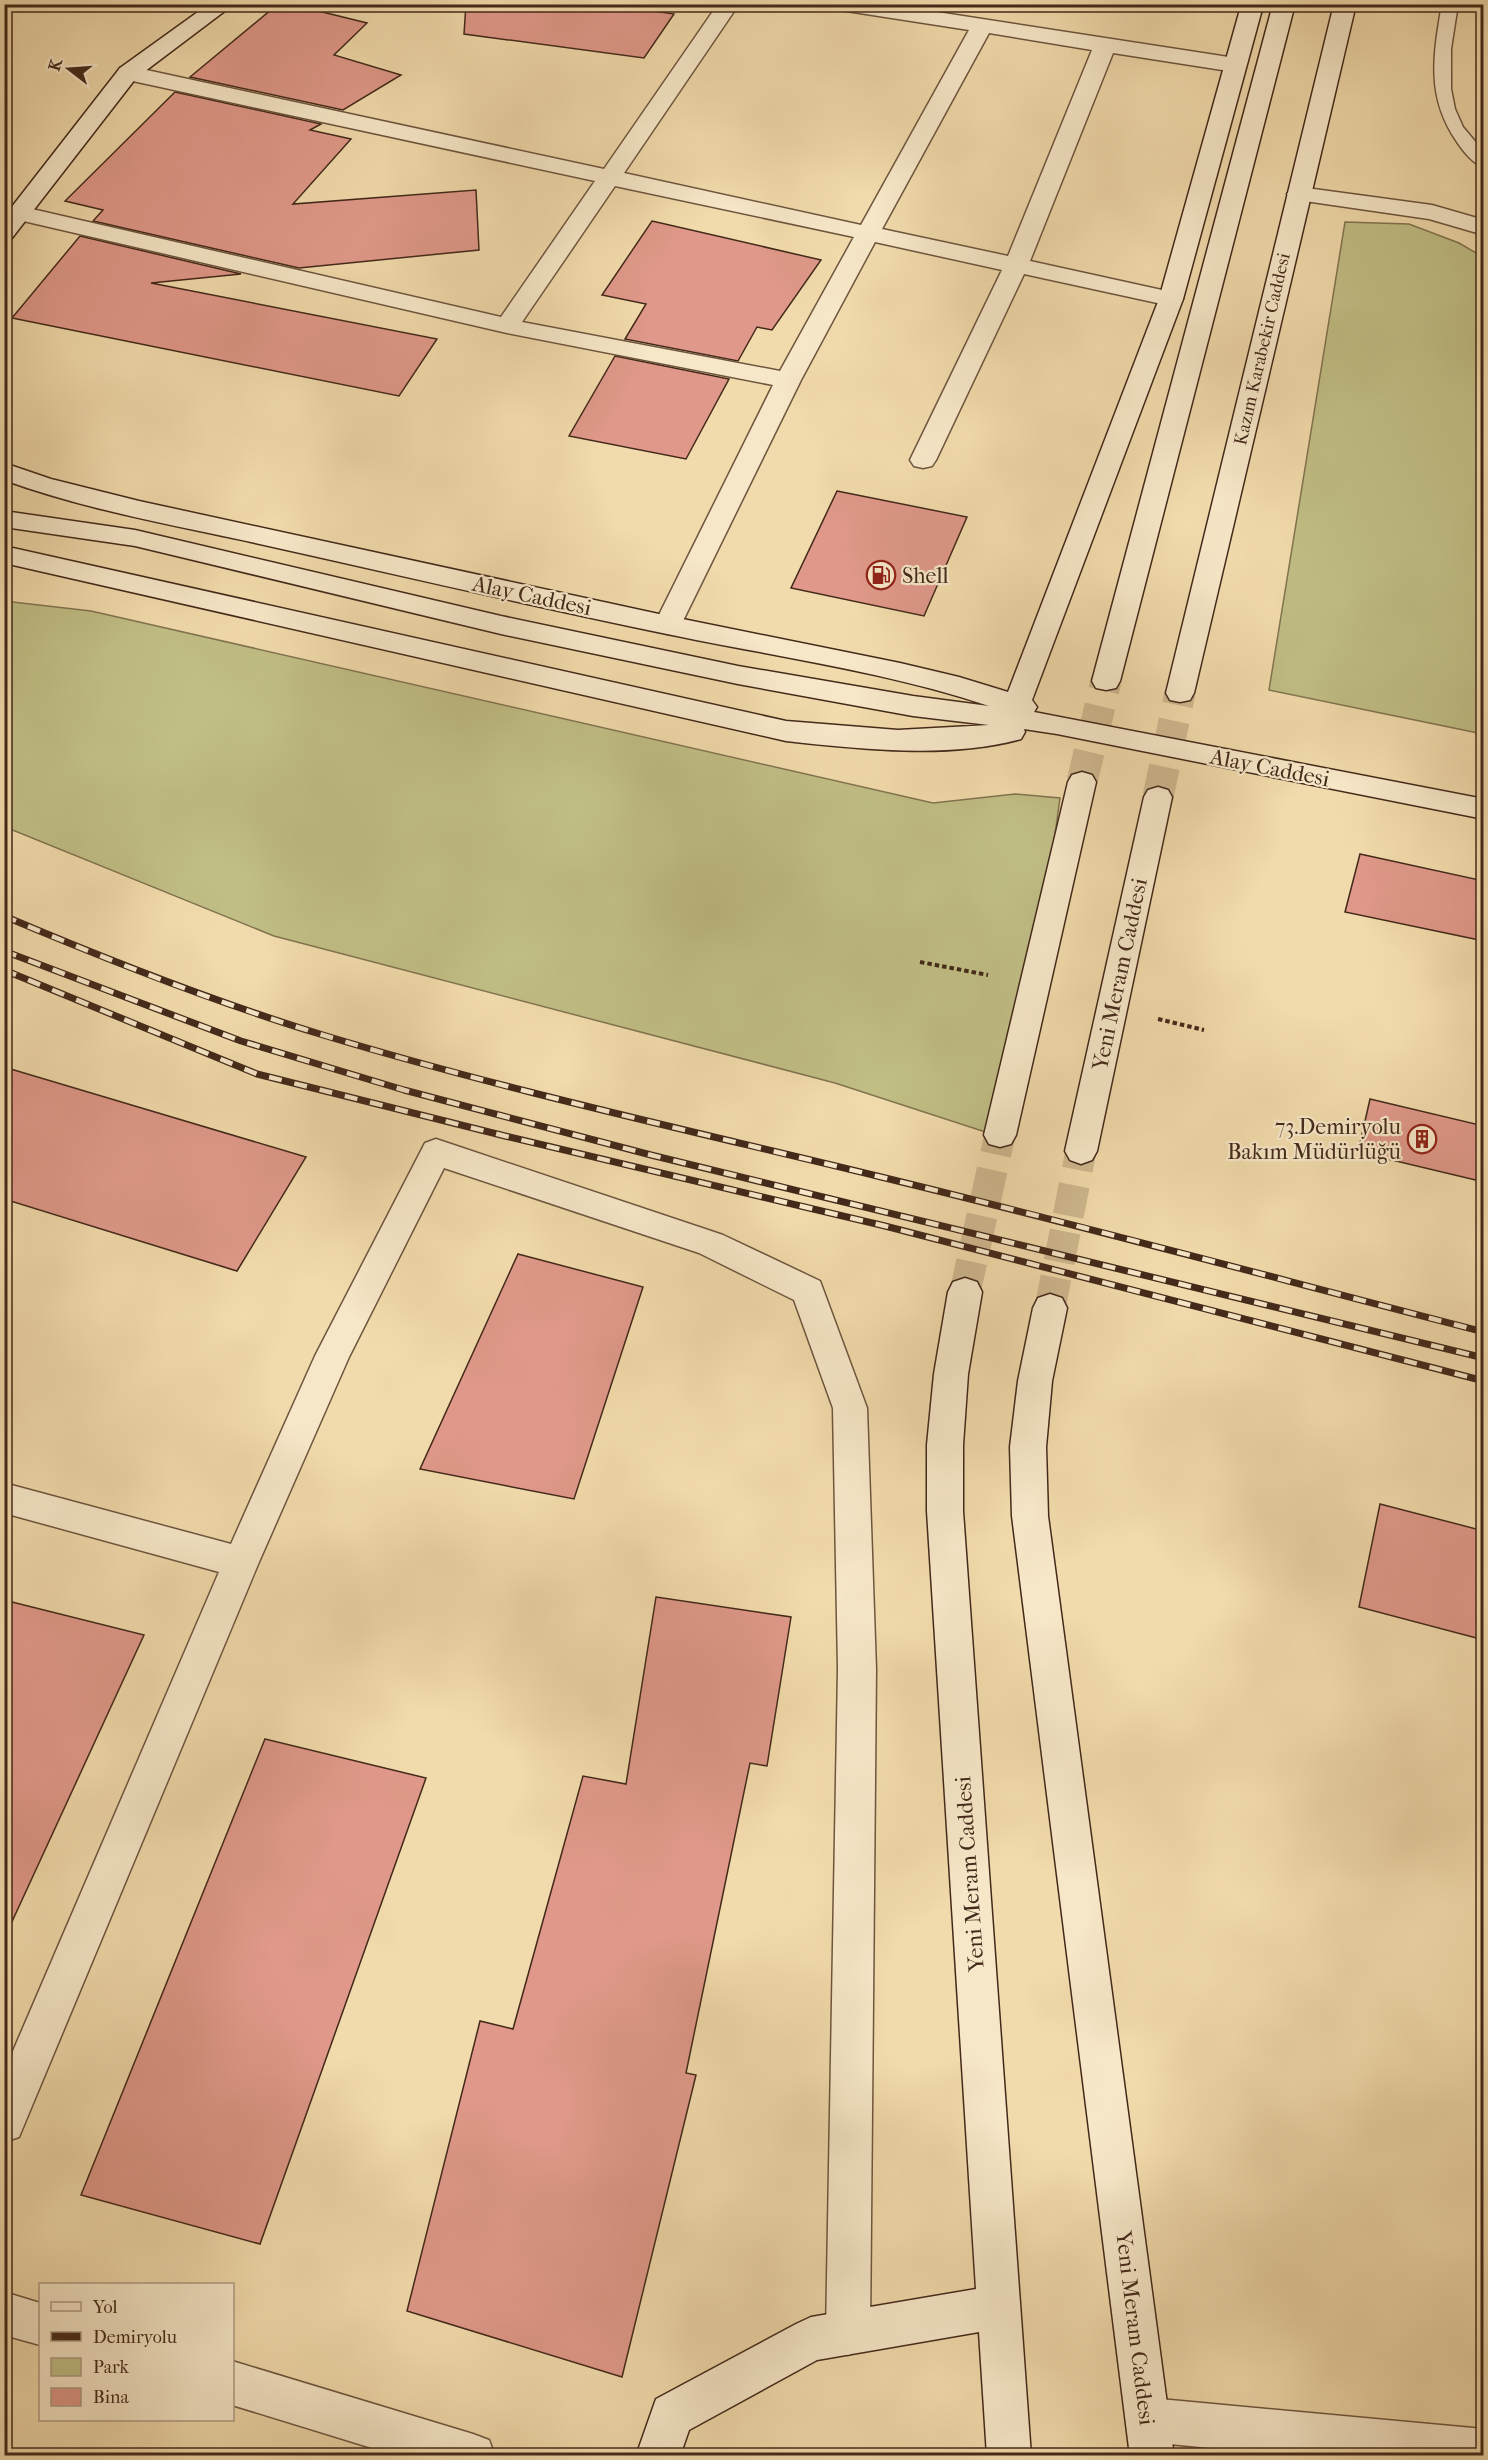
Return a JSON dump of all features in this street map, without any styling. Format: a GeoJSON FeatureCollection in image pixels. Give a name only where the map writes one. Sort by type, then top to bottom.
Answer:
{"type":"FeatureCollection","features":[{"type":"Feature","properties":{"kind":"street"},"geometry":{"type":"LineString","coordinates":[[4,233],[128,73],[224,4]]}},
{"type":"Feature","properties":{"kind":"street"},"geometry":{"type":"LineString","coordinates":[[507,326],[729,4]]}},
{"type":"Feature","properties":{"kind":"street"},"geometry":{"type":"LineString","coordinates":[[840,4],[1235,65]]}},
{"type":"Feature","properties":{"kind":"street"},"geometry":{"type":"LineString","coordinates":[[1017,704],[1171,299],[1235,65],[1250,13],[1256,4]]}},
{"type":"Feature","properties":{"kind":"street"},"geometry":{"type":"LineString","coordinates":[[1106,681],[1284,4]]}},
{"type":"Feature","properties":{"kind":"street","name":"Kazım Karabekir Caddesi"},"geometry":{"type":"LineString","coordinates":[[1180,693],[1345,4]]}},
{"type":"Feature","properties":{"kind":"street"},"geometry":{"type":"LineString","coordinates":[[668,625],[788,380],[982,26]]}},
{"type":"Feature","properties":{"kind":"street"},"geometry":{"type":"LineString","coordinates":[[922,460],[1016,265],[1105,45]]}},
{"type":"Feature","properties":{"kind":"street"},"geometry":{"type":"LineString","coordinates":[[128,73],[1171,299]]}},
{"type":"Feature","properties":{"kind":"street"},"geometry":{"type":"LineString","coordinates":[[1299,194],[1432,212],[1484,228]]}},
{"type":"Feature","properties":{"kind":"street"},"geometry":{"type":"LineString","coordinates":[[19,213],[507,326],[788,380]]}},
{"type":"Feature","properties":{"kind":"street","name":"Alay Caddesi"},"geometry":{"type":"LineString","coordinates":[[4,471],[90,498],[668,625],[959,686],[1017,704],[1057,724]]}},
{"type":"Feature","properties":{"kind":"street","name":"Alay Caddesi"},"geometry":{"type":"LineString","coordinates":[[4,519],[135,538],[501,625],[738,675],[913,706],[1057,724],[1484,809]]}},
{"type":"Feature","properties":{"kind":"street"},"geometry":{"type":"LineString","coordinates":[[4,554],[786,731],[850,738],[915,741],[987,735],[1057,724]]}},
{"type":"Feature","properties":{"kind":"street"},"geometry":{"type":"LineString","coordinates":[[1000,1135],[1082,782]]}},
{"type":"Feature","properties":{"kind":"street","name":"Yeni Meram Caddesi"},"geometry":{"type":"LineString","coordinates":[[1081,1151],[1158,797]]}},
{"type":"Feature","properties":{"kind":"street"},"geometry":{"type":"LineString","coordinates":[[4,2122],[241,1562],[332,1356],[436,1152],[711,1244],[808,1291],[850,1408],[857,1669],[848,2333]]}},
{"type":"Feature","properties":{"kind":"street","name":"Yeni Meram Caddesi"},"geometry":{"type":"LineString","coordinates":[[965,1292],[951,1374],[945,1445],[945,1511],[1009,2456]]}},
{"type":"Feature","properties":{"kind":"street","name":"Yeni Meram Caddesi"},"geometry":{"type":"LineString","coordinates":[[1050,1308],[1035,1381],[1028,1447],[1030,1516],[1151,2438]]}},
{"type":"Feature","properties":{"kind":"street"},"geometry":{"type":"LineString","coordinates":[[4,1498],[241,1562]]}},
{"type":"Feature","properties":{"kind":"street"},"geometry":{"type":"LineString","coordinates":[[658,2456],[672,2415],[811,2339],[998,2307]]}},
{"type":"Feature","properties":{"kind":"street"},"geometry":{"type":"LineString","coordinates":[[4,2313],[39,2324]]}},
{"type":"Feature","properties":{"kind":"street"},"geometry":{"type":"LineString","coordinates":[[234,2384],[472,2456]]}},
{"type":"Feature","properties":{"kind":"street"},"geometry":{"type":"LineString","coordinates":[[1151,2438],[1484,2451]]}},
{"type":"Feature","properties":{"kind":"lane"},"geometry":{"type":"LineString","coordinates":[[1450,4],[1441,59],[1441,82],[1446,106],[1455,128],[1470,151],[1484,162]]}},
{"type":"Feature","properties":{"kind":"path"},"geometry":{"type":"LineString","coordinates":[[920,962],[998,977]]}},
{"type":"Feature","properties":{"kind":"path"},"geometry":{"type":"LineString","coordinates":[[1155,1018],[1204,1030]]}},
{"type":"Feature","properties":{"kind":"green space"},"geometry":{"type":"Polygon","coordinates":[[[1345,222],[1409,224],[1459,243],[1483,257],[1483,734],[1269,690],[1345,222]]]}},
{"type":"Feature","properties":{"kind":"green space"},"geometry":{"type":"Polygon","coordinates":[[[4,601],[91,611],[933,803],[1015,794],[1060,798],[1013,1141],[835,1083],[274,936],[5,827],[4,601]]]}},
{"type":"Feature","properties":{"kind":"building"},"geometry":{"type":"Polygon","coordinates":[[[278,4],[290,4],[367,23],[334,55],[401,75],[343,110],[190,77],[278,4]]]}},
{"type":"Feature","properties":{"kind":"building"},"geometry":{"type":"Polygon","coordinates":[[[466,4],[608,4],[674,14],[644,58],[464,34],[466,4]]]}},
{"type":"Feature","properties":{"kind":"building"},"geometry":{"type":"Polygon","coordinates":[[[175,92],[321,124],[310,130],[351,139],[293,204],[476,190],[479,250],[299,268],[93,221],[103,210],[65,201],[175,92]]]}},
{"type":"Feature","properties":{"kind":"building"},"geometry":{"type":"Polygon","coordinates":[[[652,221],[821,260],[772,330],[757,327],[738,361],[625,339],[646,304],[602,295],[652,221]]]}},
{"type":"Feature","properties":{"kind":"building"},"geometry":{"type":"Polygon","coordinates":[[[80,236],[241,274],[151,283],[437,339],[399,396],[12,318],[80,236]]]}},
{"type":"Feature","properties":{"kind":"building"},"geometry":{"type":"Polygon","coordinates":[[[615,356],[729,379],[686,459],[569,436],[615,356]]]}},
{"type":"Feature","properties":{"kind":"building"},"geometry":{"type":"Polygon","coordinates":[[[837,491],[967,517],[924,616],[791,588],[837,491]]]}},
{"type":"Feature","properties":{"kind":"building"},"geometry":{"type":"Polygon","coordinates":[[[1360,854],[1484,881],[1484,941],[1345,912],[1360,854]]]}},
{"type":"Feature","properties":{"kind":"building"},"geometry":{"type":"Polygon","coordinates":[[[4,1067],[306,1157],[237,1271],[4,1199],[4,1067]]]}},
{"type":"Feature","properties":{"kind":"building","name":"73.Demiryolu Bakım Müdürlüğü"},"geometry":{"type":"Polygon","coordinates":[[[1370,1099],[1484,1126],[1484,1182],[1358,1152],[1370,1099]]]}},
{"type":"Feature","properties":{"kind":"building"},"geometry":{"type":"Polygon","coordinates":[[[518,1254],[643,1287],[574,1499],[420,1469],[518,1254]]]}},
{"type":"Feature","properties":{"kind":"building"},"geometry":{"type":"Polygon","coordinates":[[[1380,1504],[1484,1531],[1484,1640],[1359,1607],[1380,1504]]]}},
{"type":"Feature","properties":{"kind":"building"},"geometry":{"type":"Polygon","coordinates":[[[656,1597],[791,1617],[767,1766],[750,1763],[686,2073],[696,2075],[622,2377],[407,2311],[480,2021],[513,2029],[583,1776],[626,1784],[656,1597]]]}},
{"type":"Feature","properties":{"kind":"building"},"geometry":{"type":"Polygon","coordinates":[[[4,1600],[144,1635],[4,1939],[4,1600]]]}},
{"type":"Feature","properties":{"kind":"building"},"geometry":{"type":"Polygon","coordinates":[[[265,1739],[426,1778],[260,2244],[81,2195],[265,1739]]]}},
{"type":"Feature","properties":{"kind":"tunnel"},"geometry":{"type":"LineString","coordinates":[[1082,782],[1106,681]]}},
{"type":"Feature","properties":{"kind":"tunnel"},"geometry":{"type":"LineString","coordinates":[[1158,797],[1180,693]]}},
{"type":"Feature","properties":{"kind":"tunnel"},"geometry":{"type":"LineString","coordinates":[[965,1292],[1000,1135]]}},
{"type":"Feature","properties":{"kind":"tunnel"},"geometry":{"type":"LineString","coordinates":[[1050,1308],[1081,1151]]}},
{"type":"Feature","properties":{"kind":"railway"},"geometry":{"type":"LineString","coordinates":[[4,916],[202,994],[282,1022],[391,1055],[599,1109],[1029,1214],[1484,1332]]}},
{"type":"Feature","properties":{"kind":"railway"},"geometry":{"type":"LineString","coordinates":[[4,951],[241,1041],[404,1090],[651,1155],[1484,1358]]}},
{"type":"Feature","properties":{"kind":"railway"},"geometry":{"type":"LineString","coordinates":[[4,970],[257,1074],[505,1136],[885,1226],[1484,1381]]}},
{"type":"Feature","properties":{"kind":"place","name":"Shell"},"geometry":{"type":"Point","coordinates":[881,575]}},
{"type":"Feature","properties":{"kind":"place","name":"73.Demiryolu Bakım Müdürlüğü"},"geometry":{"type":"Point","coordinates":[1422,1139]}}]}
